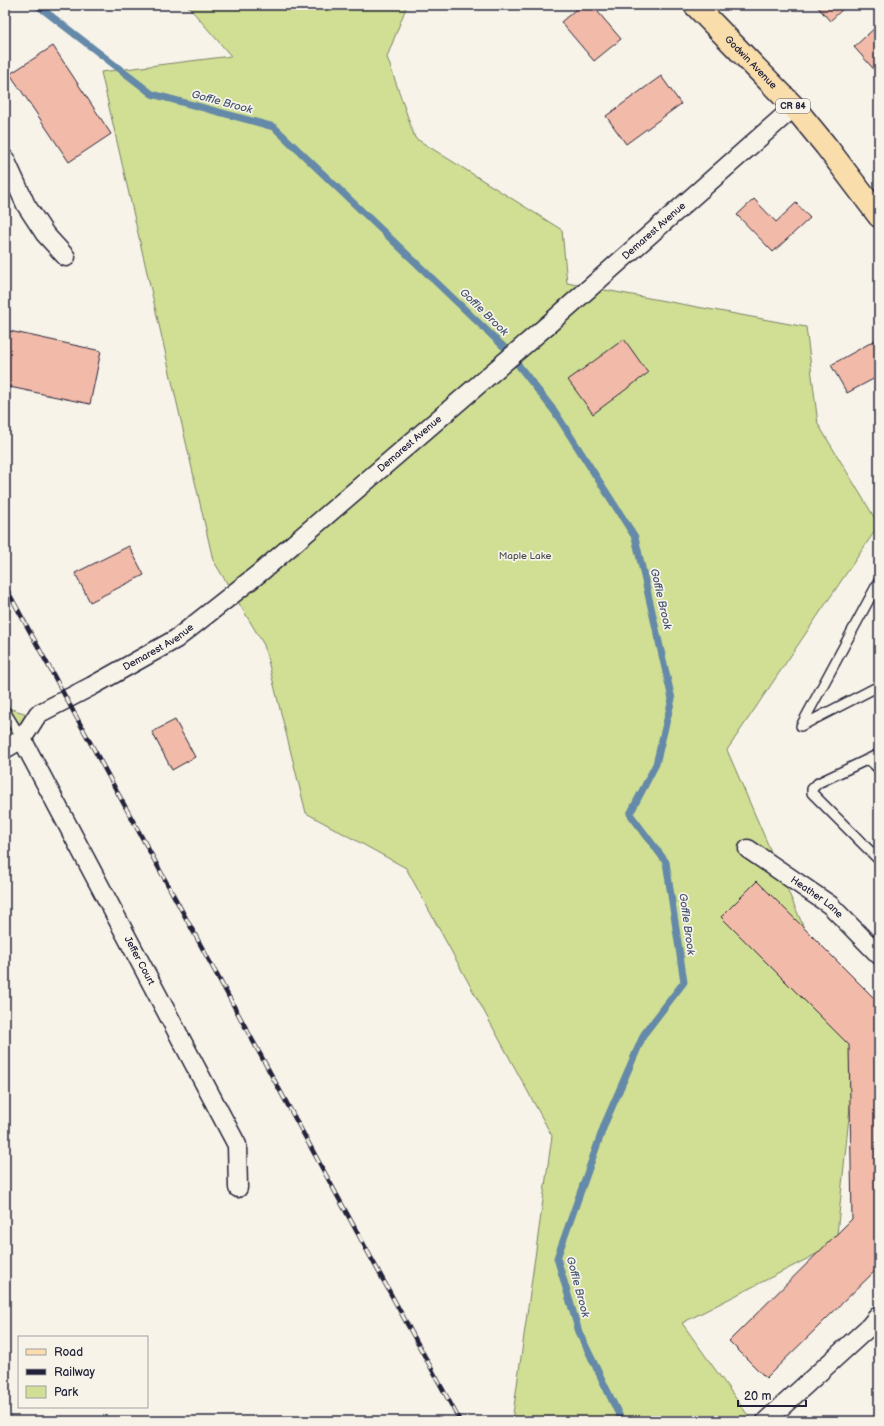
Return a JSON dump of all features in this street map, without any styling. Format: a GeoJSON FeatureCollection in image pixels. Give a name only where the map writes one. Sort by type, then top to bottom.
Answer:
{"type":"FeatureCollection","features":[{"type":"Feature","properties":{"kind":"main road","name":"Godwin Avenue"},"geometry":{"type":"LineString","coordinates":[[695,5],[794,107],[826,146],[879,216]]}},
{"type":"Feature","properties":{"kind":"street","name":"Demarest Avenue"},"geometry":{"type":"LineString","coordinates":[[5,749],[22,739],[38,714],[176,639],[262,571],[550,323],[794,107]]}},
{"type":"Feature","properties":{"kind":"street"},"geometry":{"type":"LineString","coordinates":[[5,159],[26,205],[45,234],[66,257]]}},
{"type":"Feature","properties":{"kind":"street","name":"Jeffer Court"},"geometry":{"type":"LineString","coordinates":[[22,739],[237,1145],[238,1188]]}},
{"type":"Feature","properties":{"kind":"street","name":"Heather Lane"},"geometry":{"type":"LineString","coordinates":[[748,849],[830,905],[879,955]]}},
{"type":"Feature","properties":{"kind":"street"},"geometry":{"type":"LineString","coordinates":[[766,1421],[870,1326],[879,1315]]}},
{"type":"Feature","properties":{"kind":"lane"},"geometry":{"type":"LineString","coordinates":[[879,581],[800,726],[879,686]]}},
{"type":"Feature","properties":{"kind":"lane"},"geometry":{"type":"LineString","coordinates":[[5,712],[22,739]]}},
{"type":"Feature","properties":{"kind":"lane"},"geometry":{"type":"LineString","coordinates":[[879,754],[818,783],[812,789],[812,793],[879,860]]}},
{"type":"Feature","properties":{"kind":"lane"},"geometry":{"type":"LineString","coordinates":[[868,759],[879,769]]}},
{"type":"Feature","properties":{"kind":"green space","name":"Maple Lake"},"geometry":{"type":"Polygon","coordinates":[[[187,5],[407,5],[387,57],[415,138],[562,230],[567,283],[806,327],[818,424],[879,525],[727,750],[856,1048],[836,1244],[682,1323],[752,1421],[512,1421],[552,1136],[406,868],[306,813],[264,645],[213,560],[101,72],[231,56],[187,5]]]}},
{"type":"Feature","properties":{"kind":"green space"},"geometry":{"type":"Polygon","coordinates":[[[5,707],[43,719],[5,743],[5,707]]]}},
{"type":"Feature","properties":{"kind":"building"},"geometry":{"type":"Polygon","coordinates":[[[581,5],[592,5],[621,39],[594,61],[561,22],[581,5]]]}},
{"type":"Feature","properties":{"kind":"building"},"geometry":{"type":"Polygon","coordinates":[[[816,5],[847,5],[830,21],[816,5]]]}},
{"type":"Feature","properties":{"kind":"building"},"geometry":{"type":"Polygon","coordinates":[[[878,25],[879,26],[879,75],[854,47],[878,25]]]}},
{"type":"Feature","properties":{"kind":"building"},"geometry":{"type":"Polygon","coordinates":[[[53,46],[111,134],[69,162],[10,74],[53,46]]]}},
{"type":"Feature","properties":{"kind":"building"},"geometry":{"type":"Polygon","coordinates":[[[661,76],[681,104],[626,144],[606,116],[661,76]]]}},
{"type":"Feature","properties":{"kind":"building"},"geometry":{"type":"Polygon","coordinates":[[[754,199],[776,222],[796,203],[810,218],[773,252],[737,215],[754,199]]]}},
{"type":"Feature","properties":{"kind":"building"},"geometry":{"type":"Polygon","coordinates":[[[5,330],[101,351],[90,404],[5,386],[5,330]]]}},
{"type":"Feature","properties":{"kind":"building"},"geometry":{"type":"Polygon","coordinates":[[[879,338],[879,376],[847,393],[831,365],[879,338]]]}},
{"type":"Feature","properties":{"kind":"building"},"geometry":{"type":"Polygon","coordinates":[[[624,339],[648,373],[593,414],[568,380],[624,339]]]}},
{"type":"Feature","properties":{"kind":"building"},"geometry":{"type":"Polygon","coordinates":[[[129,546],[144,575],[90,602],[75,573],[129,546]]]}},
{"type":"Feature","properties":{"kind":"building"},"geometry":{"type":"Polygon","coordinates":[[[175,720],[195,757],[172,770],[152,732],[175,720]]]}},
{"type":"Feature","properties":{"kind":"building"},"geometry":{"type":"Polygon","coordinates":[[[757,881],[879,1003],[879,1267],[766,1378],[729,1341],[852,1219],[849,1045],[721,917],[757,881]]]}},
{"type":"Feature","properties":{"kind":"waterway","name":"Goffle Brook"},"geometry":{"type":"LineString","coordinates":[[37,5],[152,94],[274,127],[505,348],[555,412],[635,537],[672,699],[656,764],[630,814],[666,862],[684,982],[644,1034],[605,1123],[557,1258],[579,1332],[622,1421]]}},
{"type":"Feature","properties":{"kind":"railway"},"geometry":{"type":"LineString","coordinates":[[5,586],[460,1421]]}}]}
